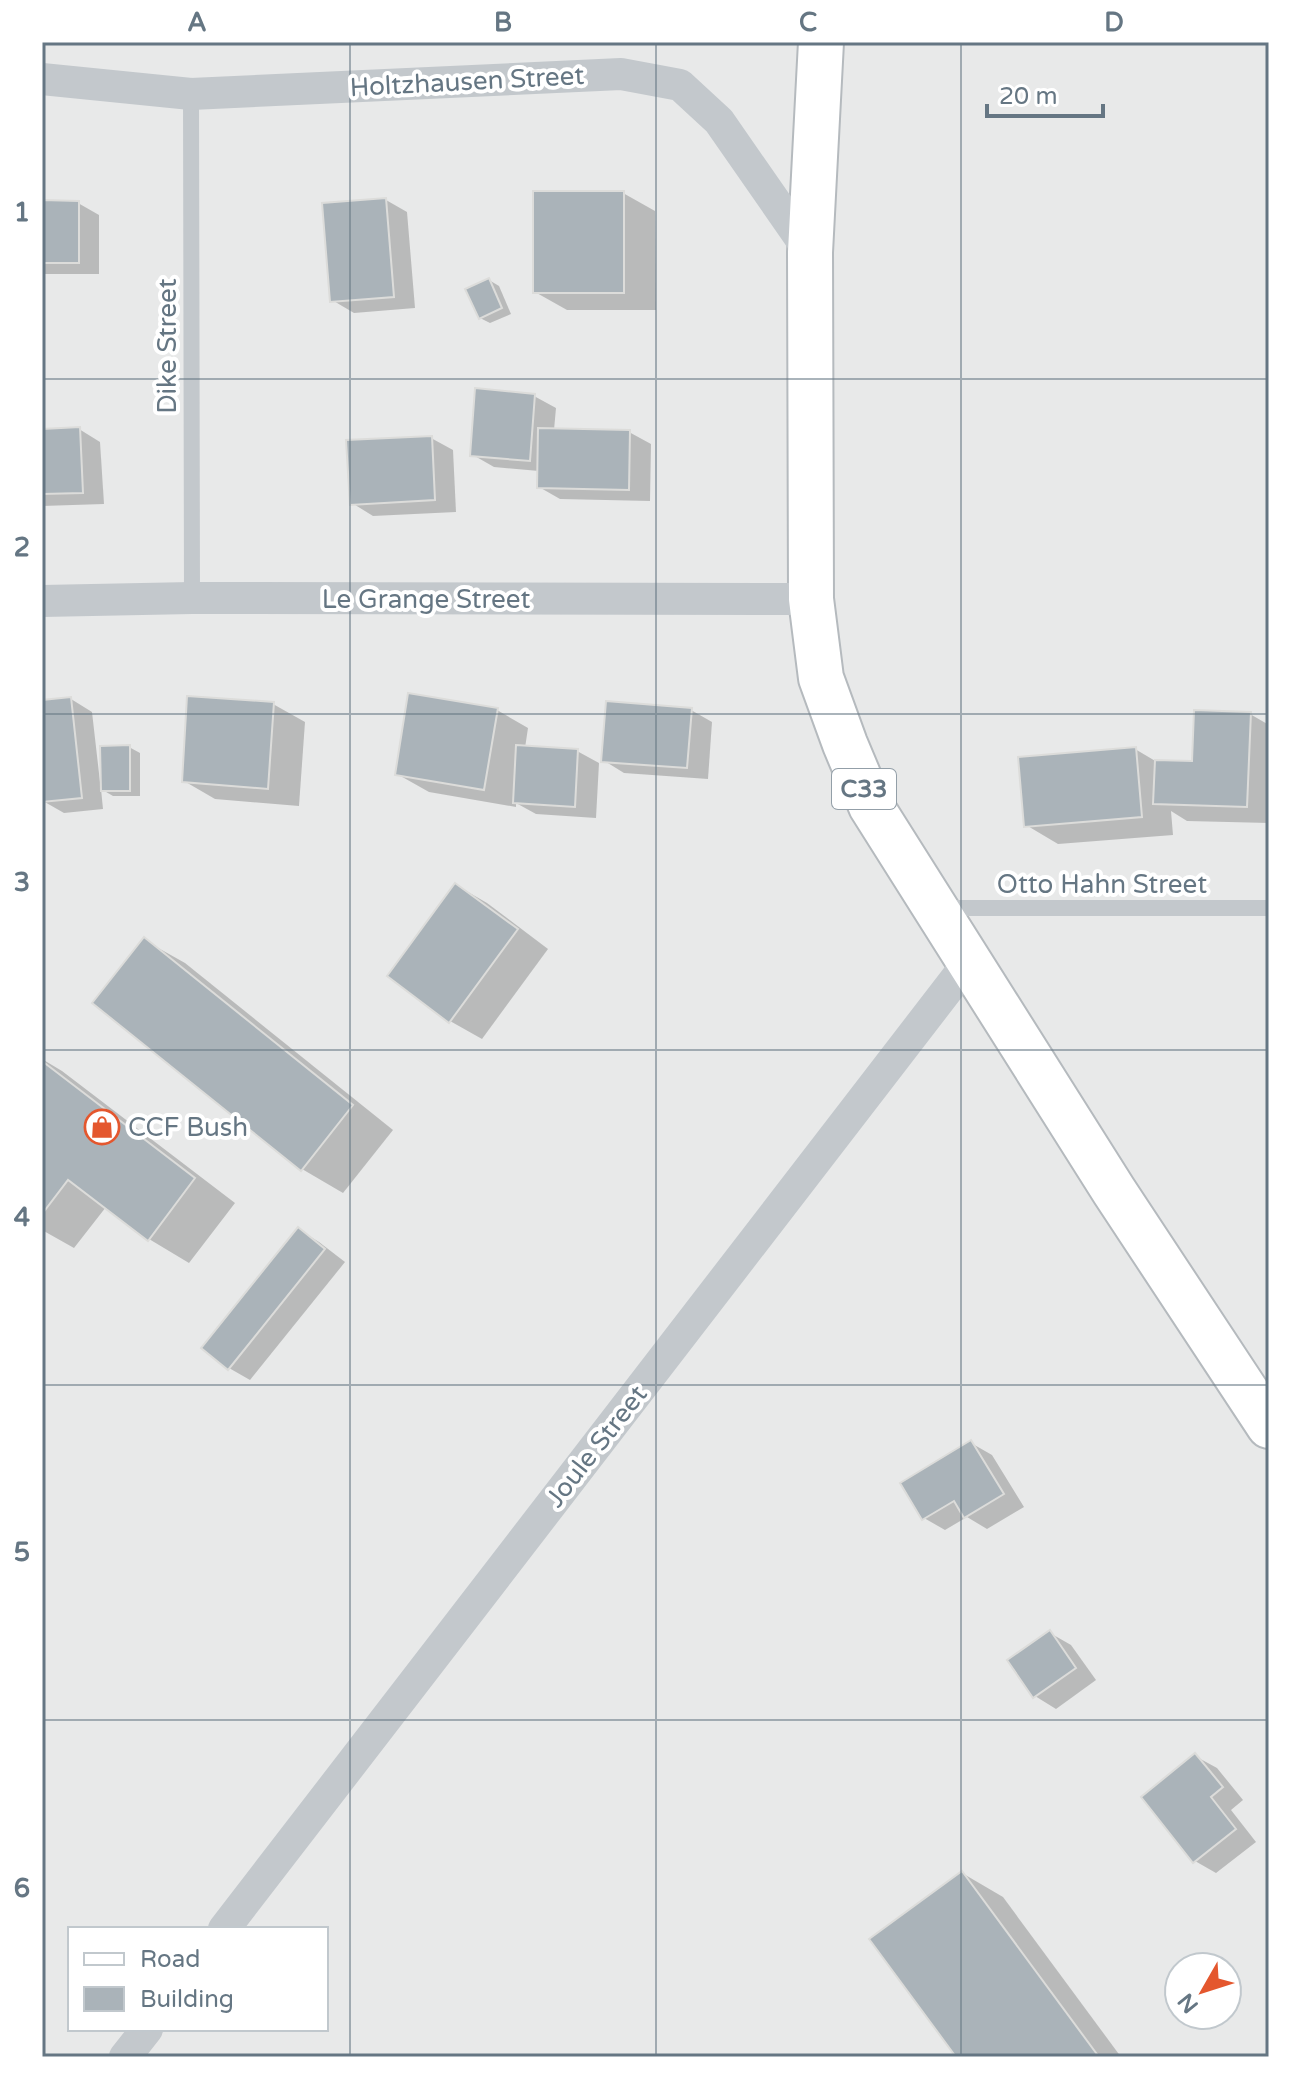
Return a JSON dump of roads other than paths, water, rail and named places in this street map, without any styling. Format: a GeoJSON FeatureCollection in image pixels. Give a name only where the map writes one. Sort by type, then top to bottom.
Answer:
{"type":"FeatureCollection","features":[{"type":"Feature","properties":{"kind":"main road","name":"C33"},"geometry":{"type":"LineString","coordinates":[[821,42],[810,252],[811,599],[821,678],[871,806],[1114,1191],[1269,1426]]}},
{"type":"Feature","properties":{"kind":"street","name":"Holtzhausen Street"},"geometry":{"type":"LineString","coordinates":[[42,79],[191,94],[621,74],[680,85],[719,121],[810,252]]}},
{"type":"Feature","properties":{"kind":"street","name":"Le Grange Street"},"geometry":{"type":"LineString","coordinates":[[42,601],[192,598],[811,599]]}},
{"type":"Feature","properties":{"kind":"street","name":"Joule Street"},"geometry":{"type":"LineString","coordinates":[[226,1927],[968,963]]}},
{"type":"Feature","properties":{"kind":"street"},"geometry":{"type":"LineString","coordinates":[[125,2057],[145,2031]]}},
{"type":"Feature","properties":{"kind":"lane","name":"Dike Street"},"geometry":{"type":"LineString","coordinates":[[191,94],[192,598]]}},
{"type":"Feature","properties":{"kind":"lane","name":"Otto Hahn Street"},"geometry":{"type":"LineString","coordinates":[[935,908],[1269,908]]}},
{"type":"Feature","properties":{"kind":"place","name":"CCF Bush"},"geometry":{"type":"Point","coordinates":[102,1127]}}]}
